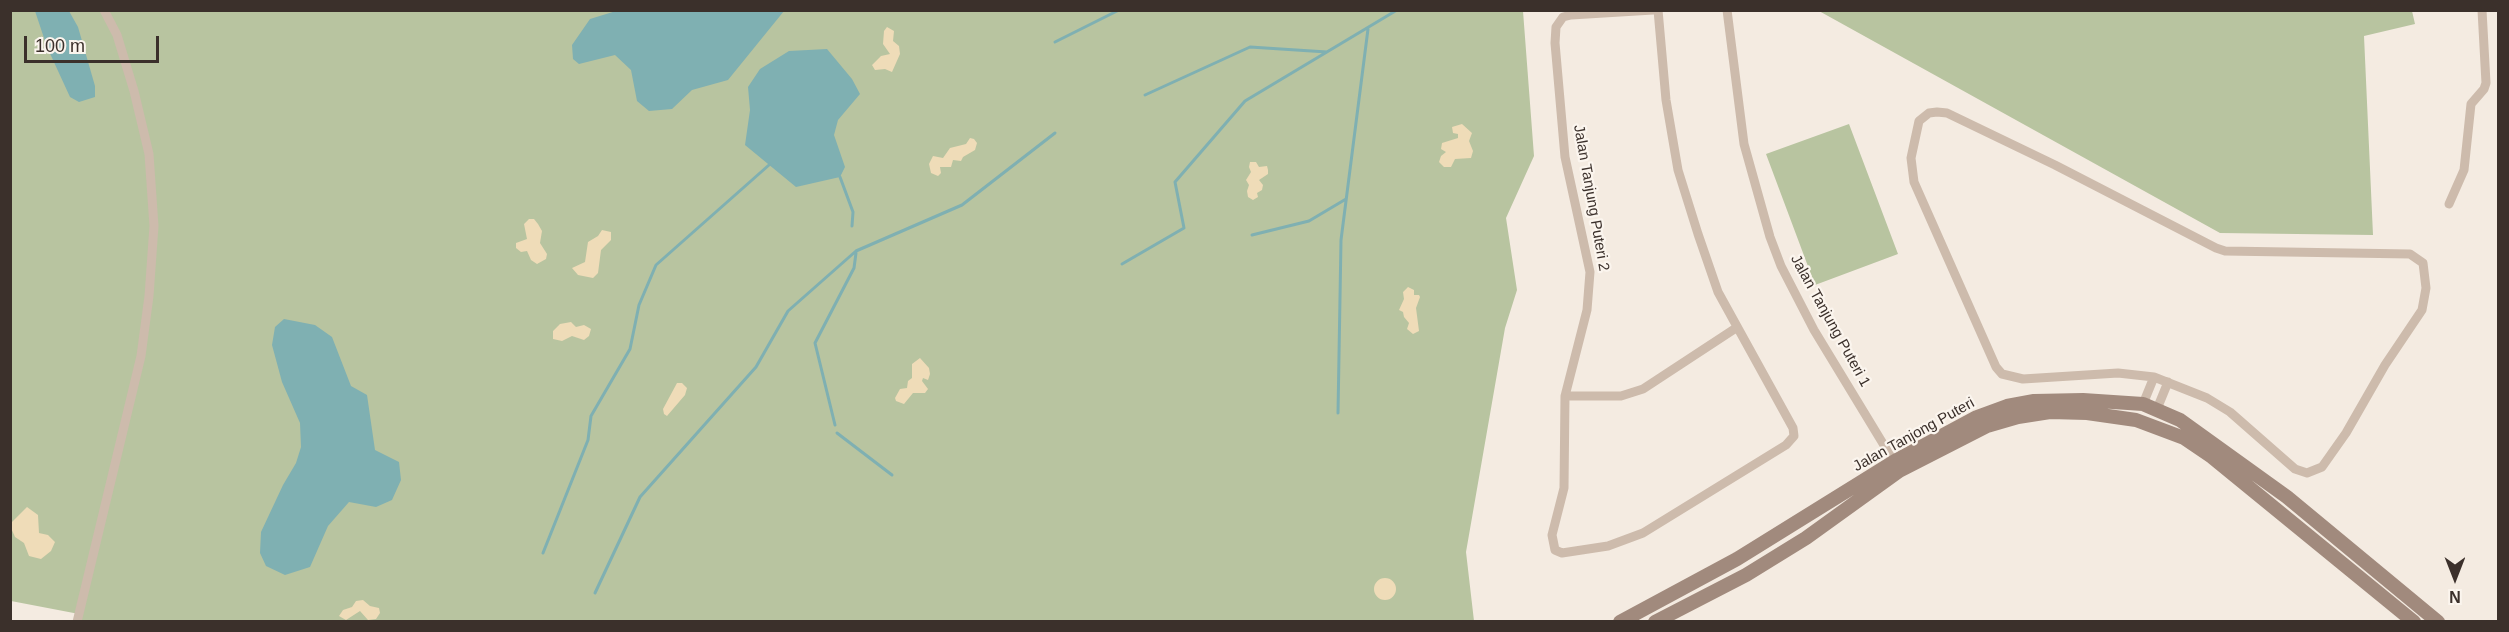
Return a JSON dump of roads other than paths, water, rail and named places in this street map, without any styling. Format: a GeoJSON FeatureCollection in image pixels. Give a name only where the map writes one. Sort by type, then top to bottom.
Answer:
{"type":"FeatureCollection","features":[{"type":"Feature","properties":{"kind":"street"},"geometry":{"type":"LineString","coordinates":[[77,621],[141,356],[149,296],[154,226],[149,154],[134,91],[117,35],[104,10]]}},
{"type":"Feature","properties":{"kind":"street"},"geometry":{"type":"LineString","coordinates":[[1565,396],[1621,396],[1642,389],[1736,328],[1718,292],[1678,170],[1666,100],[1655,10]]}},
{"type":"Feature","properties":{"kind":"street","name":"Jalan Tanjung Puteri 2"},"geometry":{"type":"LineString","coordinates":[[1655,10],[1571,15],[1563,17],[1556,27],[1555,43],[1565,156],[1590,272],[1587,310],[1565,396],[1564,488],[1552,535],[1555,550],[1571,553],[1608,546],[1643,533],[1690,506],[1791,441],[1794,436],[1793,428],[1736,328]]}},
{"type":"Feature","properties":{"kind":"street","name":"Jalan Tanjung Puteri 1"},"geometry":{"type":"LineString","coordinates":[[1727,10],[1744,144],[1780,266],[1814,330],[1897,466]]}},
{"type":"Feature","properties":{"kind":"street"},"geometry":{"type":"LineString","coordinates":[[2449,204],[2464,170],[2471,104],[2486,83],[2482,10]]}},
{"type":"Feature","properties":{"kind":"street"},"geometry":{"type":"LineString","coordinates":[[1929,113],[1947,113],[2225,251],[2410,254],[2425,266],[2426,300],[2422,310],[2385,365],[2346,433],[2322,467],[2314,472],[2307,473],[2295,469],[2230,412],[2206,398],[2154,377],[2118,373],[2023,379],[2002,374],[1996,367],[1914,182],[1911,158],[1915,133],[1921,118],[1929,113]]}},
{"type":"Feature","properties":{"kind":"street"},"geometry":{"type":"LineString","coordinates":[[2143,404],[2154,377]]}},
{"type":"Feature","properties":{"kind":"street"},"geometry":{"type":"LineString","coordinates":[[2157,409],[2168,382]]}},
{"type":"Feature","properties":{"kind":"street","name":"Jalan Tanjong Puteri"},"geometry":{"type":"LineString","coordinates":[[1620,621],[1737,559],[1977,417],[2007,406],[2034,401],[2083,400],[2143,404],[2180,420],[2271,484],[2438,621]]}},
{"type":"Feature","properties":{"kind":"street"},"geometry":{"type":"LineString","coordinates":[[2034,401],[2036,410],[2050,412]]}},
{"type":"Feature","properties":{"kind":"street","name":"Jalan Tanjong Puteri"},"geometry":{"type":"LineString","coordinates":[[1655,621],[1756,568],[1806,538],[1897,466],[1987,426],[2018,417],[2050,412],[2087,413],[2136,420],[2184,438],[2212,457],[2414,621]]}},
{"type":"Feature","properties":{"kind":"street"},"geometry":{"type":"LineString","coordinates":[[2269,504],[2275,495],[2271,484]]}},
{"type":"Feature","properties":{"kind":"water"},"geometry":{"type":"Polygon","coordinates":[[[35,11],[69,11],[78,27],[95,86],[95,97],[79,102],[70,97],[47,47],[35,11]]]}},
{"type":"Feature","properties":{"kind":"water"},"geometry":{"type":"Polygon","coordinates":[[[616,11],[784,11],[728,80],[692,90],[672,109],[649,111],[637,101],[631,70],[615,55],[579,64],[573,59],[572,45],[590,19],[616,11]]]}},
{"type":"Feature","properties":{"kind":"water"},"geometry":{"type":"Polygon","coordinates":[[[827,49],[852,79],[860,94],[838,120],[834,135],[845,167],[840,177],[796,187],[745,145],[750,110],[748,87],[760,69],[789,51],[827,49]]]}},
{"type":"Feature","properties":{"kind":"water"},"geometry":{"type":"Polygon","coordinates":[[[284,319],[315,325],[332,337],[351,386],[367,395],[375,450],[399,462],[401,480],[392,500],[376,507],[349,502],[328,526],[310,567],[285,575],[266,566],[260,553],[261,532],[296,463],[301,447],[300,423],[282,382],[272,345],[275,327],[284,319]]]}},
{"type":"Feature","properties":{"kind":"waterway"},"geometry":{"type":"LineString","coordinates":[[1055,42],[1119,10]]}},
{"type":"Feature","properties":{"kind":"waterway"},"geometry":{"type":"LineString","coordinates":[[1122,264],[1184,228],[1175,182],[1245,101],[1397,10]]}},
{"type":"Feature","properties":{"kind":"waterway"},"geometry":{"type":"LineString","coordinates":[[1338,413],[1341,240],[1368,29]]}},
{"type":"Feature","properties":{"kind":"waterway"},"geometry":{"type":"LineString","coordinates":[[1145,95],[1250,47],[1327,52]]}},
{"type":"Feature","properties":{"kind":"waterway"},"geometry":{"type":"LineString","coordinates":[[595,593],[640,497],[756,367],[788,311],[856,251],[962,205],[1055,133]]}},
{"type":"Feature","properties":{"kind":"waterway"},"geometry":{"type":"LineString","coordinates":[[543,553],[588,440],[591,416],[630,349],[639,305],[656,265],[769,165]]}},
{"type":"Feature","properties":{"kind":"waterway"},"geometry":{"type":"LineString","coordinates":[[840,177],[853,212],[852,226]]}},
{"type":"Feature","properties":{"kind":"waterway"},"geometry":{"type":"LineString","coordinates":[[1252,235],[1309,221],[1346,199]]}},
{"type":"Feature","properties":{"kind":"waterway"},"geometry":{"type":"LineString","coordinates":[[835,425],[815,343],[854,268],[856,253]]}},
{"type":"Feature","properties":{"kind":"waterway"},"geometry":{"type":"LineString","coordinates":[[837,433],[892,475]]}}]}
